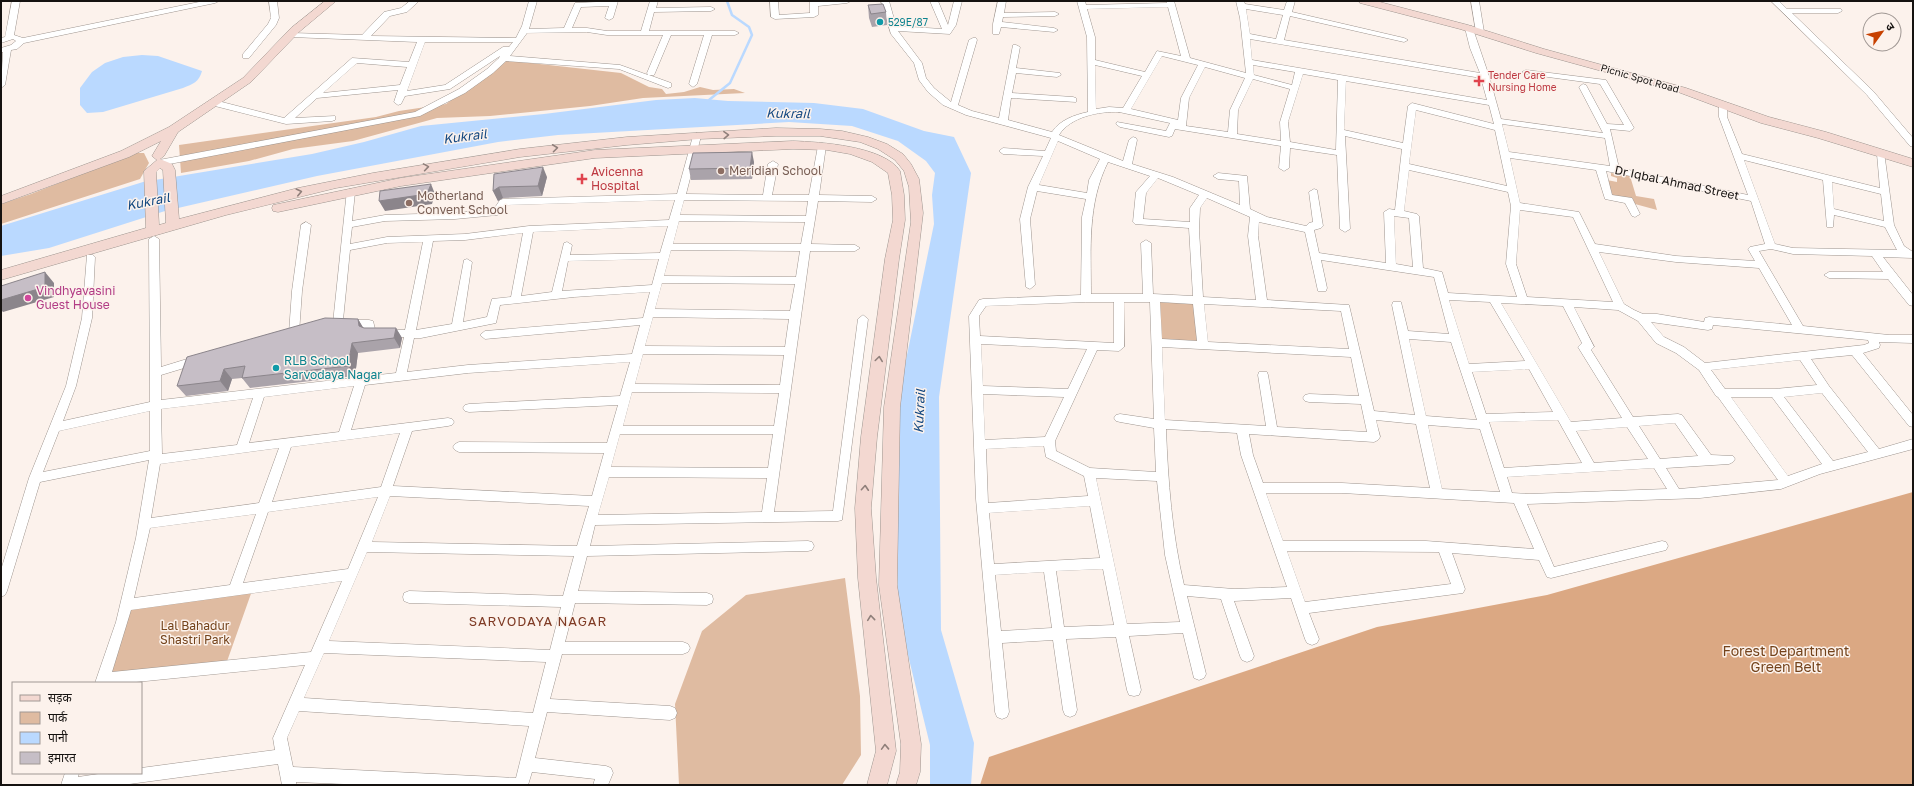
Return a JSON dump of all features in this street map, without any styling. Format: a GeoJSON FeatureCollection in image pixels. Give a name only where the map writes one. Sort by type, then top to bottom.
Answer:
{"type":"FeatureCollection","features":[{"type":"Feature","properties":{"kind":"street"},"geometry":{"type":"LineString","coordinates":[[10,38],[16,1]]}},
{"type":"Feature","properties":{"kind":"street"},"geometry":{"type":"LineString","coordinates":[[1,86],[4,50],[16,46],[21,41],[215,1]]}},
{"type":"Feature","properties":{"kind":"street"},"geometry":{"type":"LineString","coordinates":[[246,56],[272,25],[275,18],[273,1]]}},
{"type":"Feature","properties":{"kind":"street"},"geometry":{"type":"LineString","coordinates":[[1,200],[36,188],[142,145],[173,130],[247,80],[291,35],[331,1]]}},
{"type":"Feature","properties":{"kind":"street"},"geometry":{"type":"LineString","coordinates":[[364,38],[387,14],[404,10],[415,1]]}},
{"type":"Feature","properties":{"kind":"street"},"geometry":{"type":"LineString","coordinates":[[533,1],[524,31],[516,43],[503,58],[481,78],[447,101],[417,114],[162,163],[150,171],[156,372],[156,457],[144,524],[126,605],[103,681],[318,653],[555,652],[682,648]]}},
{"type":"Feature","properties":{"kind":"street"},"geometry":{"type":"LineString","coordinates":[[644,33],[654,1]]}},
{"type":"Feature","properties":{"kind":"street"},"geometry":{"type":"LineString","coordinates":[[774,1],[775,17],[814,15],[814,2],[847,1]]}},
{"type":"Feature","properties":{"kind":"street"},"geometry":{"type":"LineString","coordinates":[[885,1],[895,34],[901,44],[918,63],[922,78],[931,90],[946,103],[969,113],[1055,137],[1105,158],[1156,174],[1264,220],[1309,230]]}},
{"type":"Feature","properties":{"kind":"street"},"geometry":{"type":"LineString","coordinates":[[934,1],[947,32]]}},
{"type":"Feature","properties":{"kind":"street"},"geometry":{"type":"LineString","coordinates":[[947,32],[952,25],[958,1]]}},
{"type":"Feature","properties":{"kind":"street"},"geometry":{"type":"LineString","coordinates":[[1002,1],[996,28],[1054,30]]}},
{"type":"Feature","properties":{"kind":"street"},"geometry":{"type":"LineString","coordinates":[[1278,42],[1291,1]]}},
{"type":"Feature","properties":{"kind":"street","name":"Picnic Spot Road"},"geometry":{"type":"LineString","coordinates":[[1364,1],[1475,30],[1682,90],[1765,120],[1822,135],[1913,163]]}},
{"type":"Feature","properties":{"kind":"street"},"geometry":{"type":"LineString","coordinates":[[1475,1],[1474,48],[1485,76],[1513,190],[1516,206],[1511,264],[1523,300]]}},
{"type":"Feature","properties":{"kind":"street"},"geometry":{"type":"LineString","coordinates":[[1775,1],[1870,93],[1913,144]]}},
{"type":"Feature","properties":{"kind":"street"},"geometry":{"type":"LineString","coordinates":[[566,30],[578,5],[593,2],[614,2],[609,18]]}},
{"type":"Feature","properties":{"kind":"street"},"geometry":{"type":"LineString","coordinates":[[1092,113],[1091,37],[1081,4],[1170,3],[1186,60]]}},
{"type":"Feature","properties":{"kind":"street"},"geometry":{"type":"LineString","coordinates":[[1232,136],[1234,110],[1250,76],[1246,36],[1240,3],[1404,40]]}},
{"type":"Feature","properties":{"kind":"street"},"geometry":{"type":"LineString","coordinates":[[652,10],[711,10]]}},
{"type":"Feature","properties":{"kind":"street"},"geometry":{"type":"LineString","coordinates":[[1785,11],[1838,11]]}},
{"type":"Feature","properties":{"kind":"street"},"geometry":{"type":"LineString","coordinates":[[999,15],[1054,14]]}},
{"type":"Feature","properties":{"kind":"street"},"geometry":{"type":"LineString","coordinates":[[894,28],[947,32]]}},
{"type":"Feature","properties":{"kind":"street"},"geometry":{"type":"LineString","coordinates":[[524,31],[566,30],[644,33],[735,33]]}},
{"type":"Feature","properties":{"kind":"street"},"geometry":{"type":"LineString","coordinates":[[651,73],[668,33]]}},
{"type":"Feature","properties":{"kind":"street"},"geometry":{"type":"LineString","coordinates":[[693,84],[709,33]]}},
{"type":"Feature","properties":{"kind":"street"},"geometry":{"type":"LineString","coordinates":[[291,35],[516,43]]}},
{"type":"Feature","properties":{"kind":"street"},"geometry":{"type":"LineString","coordinates":[[1246,36],[1485,76]]}},
{"type":"Feature","properties":{"kind":"street"},"geometry":{"type":"LineString","coordinates":[[1,41],[10,38],[18,38],[21,41]]}},
{"type":"Feature","properties":{"kind":"street"},"geometry":{"type":"LineString","coordinates":[[401,94],[422,39]]}},
{"type":"Feature","properties":{"kind":"street"},"geometry":{"type":"LineString","coordinates":[[954,106],[973,40]]}},
{"type":"Feature","properties":{"kind":"street"},"geometry":{"type":"LineString","coordinates":[[316,96],[401,94],[447,87],[516,43]]}},
{"type":"Feature","properties":{"kind":"street"},"geometry":{"type":"LineString","coordinates":[[1003,122],[1016,47]]}},
{"type":"Feature","properties":{"kind":"street"},"geometry":{"type":"LineString","coordinates":[[1125,112],[1160,53],[1295,88]]}},
{"type":"Feature","properties":{"kind":"street"},"geometry":{"type":"LineString","coordinates":[[503,58],[620,67],[668,85]]}},
{"type":"Feature","properties":{"kind":"street"},"geometry":{"type":"LineString","coordinates":[[286,121],[355,60],[412,65]]}},
{"type":"Feature","properties":{"kind":"street"},"geometry":{"type":"LineString","coordinates":[[1092,62],[1146,75]]}},
{"type":"Feature","properties":{"kind":"street"},"geometry":{"type":"LineString","coordinates":[[1248,62],[1492,103]]}},
{"type":"Feature","properties":{"kind":"street"},"geometry":{"type":"LineString","coordinates":[[1178,127],[1185,98],[1203,64]]}},
{"type":"Feature","properties":{"kind":"street"},"geometry":{"type":"LineString","coordinates":[[1598,66],[1602,82],[1630,128],[1604,126]]}},
{"type":"Feature","properties":{"kind":"street"},"geometry":{"type":"LineString","coordinates":[[1012,70],[1057,75]]}},
{"type":"Feature","properties":{"kind":"street"},"geometry":{"type":"LineString","coordinates":[[1284,168],[1286,144],[1284,122],[1300,71]]}},
{"type":"Feature","properties":{"kind":"street"},"geometry":{"type":"LineString","coordinates":[[1526,72],[1602,82]]}},
{"type":"Feature","properties":{"kind":"street"},"geometry":{"type":"LineString","coordinates":[[1342,78],[1340,132],[1345,229]]}},
{"type":"Feature","properties":{"kind":"street"},"geometry":{"type":"LineString","coordinates":[[1583,87],[1608,136],[1615,170]]}},
{"type":"Feature","properties":{"kind":"street"},"geometry":{"type":"LineString","coordinates":[[1008,95],[1072,100]]}},
{"type":"Feature","properties":{"kind":"street"},"geometry":{"type":"LineString","coordinates":[[214,103],[286,121],[332,118]]}},
{"type":"Feature","properties":{"kind":"street"},"geometry":{"type":"LineString","coordinates":[[1723,105],[1723,117],[1755,199],[1771,246]]}},
{"type":"Feature","properties":{"kind":"street"},"geometry":{"type":"LineString","coordinates":[[1399,213],[1412,106],[1498,125],[1608,136]]}},
{"type":"Feature","properties":{"kind":"street"},"geometry":{"type":"LineString","coordinates":[[1030,285],[1025,219],[1033,187],[1058,129],[1076,117],[1098,110],[1109,109],[1168,119],[1175,122],[1178,127]]}},
{"type":"Feature","properties":{"kind":"street"},"geometry":{"type":"LineString","coordinates":[[1120,124],[1169,134],[1172,126],[1341,153]]}},
{"type":"Feature","properties":{"kind":"street"},"geometry":{"type":"LineString","coordinates":[[173,130],[162,163],[173,224]]}},
{"type":"Feature","properties":{"kind":"street"},"geometry":{"type":"LineString","coordinates":[[1,275],[153,233],[350,192],[506,166],[696,142],[797,132],[835,133],[870,141],[898,157],[910,170],[917,191],[918,222],[892,407],[888,585],[911,744],[910,772],[906,785]]}},
{"type":"Feature","properties":{"kind":"street"},"geometry":{"type":"LineString","coordinates":[[1340,132],[1407,147]]}},
{"type":"Feature","properties":{"kind":"street"},"geometry":{"type":"LineString","coordinates":[[1127,165],[1133,140]]}},
{"type":"Feature","properties":{"kind":"street"},"geometry":{"type":"LineString","coordinates":[[521,785],[590,520],[638,354],[696,142]]}},
{"type":"Feature","properties":{"kind":"street"},"geometry":{"type":"LineString","coordinates":[[1,282],[90,257],[173,224],[196,224],[297,192],[374,176],[499,156],[598,143],[696,142],[822,146],[853,151],[882,163],[894,171],[898,195],[899,220],[892,259],[869,436],[863,508],[867,578],[886,751],[878,785]]}},
{"type":"Feature","properties":{"kind":"street"},"geometry":{"type":"LineString","coordinates":[[142,145],[162,163]]}},
{"type":"Feature","properties":{"kind":"street"},"geometry":{"type":"LineString","coordinates":[[767,517],[795,315],[822,146]]}},
{"type":"Feature","properties":{"kind":"street"},"geometry":{"type":"LineString","coordinates":[[1003,151],[1048,154]]}},
{"type":"Feature","properties":{"kind":"street","name":"Dr Iqbal Ahmad Street"},"geometry":{"type":"LineString","coordinates":[[1505,154],[1615,170],[1755,199]]}},
{"type":"Feature","properties":{"kind":"street"},"geometry":{"type":"LineString","coordinates":[[1882,154],[1889,225],[1900,248],[1911,256]]}},
{"type":"Feature","properties":{"kind":"street"},"geometry":{"type":"LineString","coordinates":[[1738,156],[1885,192]]}},
{"type":"Feature","properties":{"kind":"street"},"geometry":{"type":"LineString","coordinates":[[1086,298],[1087,217],[1094,180],[1105,158]]}},
{"type":"Feature","properties":{"kind":"street"},"geometry":{"type":"LineString","coordinates":[[767,197],[773,164]]}},
{"type":"Feature","properties":{"kind":"street"},"geometry":{"type":"LineString","coordinates":[[1405,166],[1513,190]]}},
{"type":"Feature","properties":{"kind":"street","name":"Dr Iqbal Ahmad Street"},"geometry":{"type":"LineString","coordinates":[[1600,168],[1608,197],[1629,200],[1635,214]]}},
{"type":"Feature","properties":{"kind":"street"},"geometry":{"type":"LineString","coordinates":[[1156,174],[1141,192],[1138,222],[1194,225]]}},
{"type":"Feature","properties":{"kind":"street"},"geometry":{"type":"LineString","coordinates":[[1218,176],[1244,178],[1245,211]]}},
{"type":"Feature","properties":{"kind":"street"},"geometry":{"type":"LineString","coordinates":[[1826,178],[1830,225]]}},
{"type":"Feature","properties":{"kind":"street"},"geometry":{"type":"LineString","coordinates":[[1033,187],[1091,197]]}},
{"type":"Feature","properties":{"kind":"street"},"geometry":{"type":"LineString","coordinates":[[338,323],[350,192]]}},
{"type":"Feature","properties":{"kind":"street"},"geometry":{"type":"LineString","coordinates":[[1314,192],[1318,226],[1312,225],[1309,230],[1322,288]]}},
{"type":"Feature","properties":{"kind":"street"},"geometry":{"type":"LineString","coordinates":[[1203,345],[1198,300],[1194,208],[1205,194]]}},
{"type":"Feature","properties":{"kind":"street"},"geometry":{"type":"LineString","coordinates":[[347,225],[385,218],[455,216],[497,212],[503,202],[681,197],[872,199]]}},
{"type":"Feature","properties":{"kind":"street"},"geometry":{"type":"LineString","coordinates":[[1516,206],[1576,214],[1620,306],[1630,314],[1642,318],[1657,318],[1708,326],[1709,321],[1872,337],[1913,339]]}},
{"type":"Feature","properties":{"kind":"street"},"geometry":{"type":"LineString","coordinates":[[1829,211],[1889,225]]}},
{"type":"Feature","properties":{"kind":"street"},"geometry":{"type":"LineString","coordinates":[[1391,267],[1389,212],[1414,216],[1418,271]]}},
{"type":"Feature","properties":{"kind":"street"},"geometry":{"type":"LineString","coordinates":[[1255,216],[1253,236],[1262,304]]}},
{"type":"Feature","properties":{"kind":"street"},"geometry":{"type":"LineString","coordinates":[[345,248],[387,240],[465,237],[528,229],[675,220],[810,219]]}},
{"type":"Feature","properties":{"kind":"street"},"geometry":{"type":"LineString","coordinates":[[306,225],[290,334],[309,329]]}},
{"type":"Feature","properties":{"kind":"street"},"geometry":{"type":"LineString","coordinates":[[515,300],[528,229]]}},
{"type":"Feature","properties":{"kind":"street"},"geometry":{"type":"LineString","coordinates":[[401,377],[428,238]]}},
{"type":"Feature","properties":{"kind":"street"},"geometry":{"type":"LineString","coordinates":[[1146,243],[1156,343],[1162,476],[1171,555],[1199,674]]}},
{"type":"Feature","properties":{"kind":"street"},"geometry":{"type":"LineString","coordinates":[[556,295],[567,245]]}},
{"type":"Feature","properties":{"kind":"street"},"geometry":{"type":"LineString","coordinates":[[1800,329],[1753,250],[1771,246],[1794,251],[1875,253],[1911,256]]}},
{"type":"Feature","properties":{"kind":"street"},"geometry":{"type":"LineString","coordinates":[[1591,247],[1630,254],[1715,263],[1762,265]]}},
{"type":"Feature","properties":{"kind":"street"},"geometry":{"type":"LineString","coordinates":[[565,258],[666,252],[855,248]]}},
{"type":"Feature","properties":{"kind":"street"},"geometry":{"type":"LineString","coordinates":[[1875,253],[1891,276],[1913,302]]}},
{"type":"Feature","properties":{"kind":"street"},"geometry":{"type":"LineString","coordinates":[[1314,256],[1438,274],[1455,338],[1500,473],[1552,573],[1662,546]]}},
{"type":"Feature","properties":{"kind":"street"},"geometry":{"type":"LineString","coordinates":[[1,591],[35,478],[71,386],[87,318],[90,257]]}},
{"type":"Feature","properties":{"kind":"street"},"geometry":{"type":"LineString","coordinates":[[458,326],[467,262]]}},
{"type":"Feature","properties":{"kind":"street"},"geometry":{"type":"LineString","coordinates":[[1829,275],[1891,276]]}},
{"type":"Feature","properties":{"kind":"street"},"geometry":{"type":"LineString","coordinates":[[324,325],[338,323],[369,324],[371,333],[421,334],[492,320],[496,302],[657,284],[801,281]]}},
{"type":"Feature","properties":{"kind":"street"},"geometry":{"type":"LineString","coordinates":[[1443,296],[1620,306]]}},
{"type":"Feature","properties":{"kind":"street"},"geometry":{"type":"LineString","coordinates":[[1002,712],[983,508],[974,316],[982,303],[1086,298],[1151,298],[1345,308],[1374,437],[1160,424],[1120,418]]}},
{"type":"Feature","properties":{"kind":"street"},"geometry":{"type":"LineString","coordinates":[[976,340],[1120,347],[1119,298]]}},
{"type":"Feature","properties":{"kind":"street"},"geometry":{"type":"LineString","coordinates":[[1495,299],[1496,304],[1591,468]]}},
{"type":"Feature","properties":{"kind":"street"},"geometry":{"type":"LineString","coordinates":[[1566,302],[1589,347],[1582,347],[1676,494]]}},
{"type":"Feature","properties":{"kind":"street"},"geometry":{"type":"LineString","coordinates":[[1397,304],[1437,494]]}},
{"type":"Feature","properties":{"kind":"street"},"geometry":{"type":"LineString","coordinates":[[485,335],[648,317],[795,315]]}},
{"type":"Feature","properties":{"kind":"street"},"geometry":{"type":"LineString","coordinates":[[1642,318],[1660,340],[1680,350],[1703,367],[1720,393],[1786,482]]}},
{"type":"Feature","properties":{"kind":"street"},"geometry":{"type":"LineString","coordinates":[[590,520],[838,516],[863,319]]}},
{"type":"Feature","properties":{"kind":"street"},"geometry":{"type":"LineString","coordinates":[[1404,334],[1455,338]]}},
{"type":"Feature","properties":{"kind":"street"},"geometry":{"type":"LineString","coordinates":[[1703,367],[1866,348],[1875,345],[1872,337]]}},
{"type":"Feature","properties":{"kind":"street"},"geometry":{"type":"LineString","coordinates":[[1156,343],[1355,353]]}},
{"type":"Feature","properties":{"kind":"street"},"geometry":{"type":"LineString","coordinates":[[1094,345],[1049,441],[1050,454],[1089,473],[1162,476]]}},
{"type":"Feature","properties":{"kind":"street"},"geometry":{"type":"LineString","coordinates":[[1854,350],[1913,423]]}},
{"type":"Feature","properties":{"kind":"street"},"geometry":{"type":"LineString","coordinates":[[55,427],[156,405],[468,369],[638,354],[790,351]]}},
{"type":"Feature","properties":{"kind":"street"},"geometry":{"type":"LineString","coordinates":[[156,372],[212,356]]}},
{"type":"Feature","properties":{"kind":"street"},"geometry":{"type":"LineString","coordinates":[[1804,356],[1825,389],[1877,454]]}},
{"type":"Feature","properties":{"kind":"street"},"geometry":{"type":"LineString","coordinates":[[1466,368],[1532,365]]}},
{"type":"Feature","properties":{"kind":"street"},"geometry":{"type":"LineString","coordinates":[[1263,374],[1272,430]]}},
{"type":"Feature","properties":{"kind":"street"},"geometry":{"type":"LineString","coordinates":[[343,436],[361,382]]}},
{"type":"Feature","properties":{"kind":"street"},"geometry":{"type":"LineString","coordinates":[[628,388],[785,388]]}},
{"type":"Feature","properties":{"kind":"street"},"geometry":{"type":"LineString","coordinates":[[1720,393],[1775,393],[1825,389]]}},
{"type":"Feature","properties":{"kind":"street"},"geometry":{"type":"LineString","coordinates":[[978,390],[1072,393]]}},
{"type":"Feature","properties":{"kind":"street"},"geometry":{"type":"LineString","coordinates":[[241,449],[260,393]]}},
{"type":"Feature","properties":{"kind":"street"},"geometry":{"type":"LineString","coordinates":[[1775,393],[1831,467]]}},
{"type":"Feature","properties":{"kind":"street"},"geometry":{"type":"LineString","coordinates":[[1309,398],[1365,400]]}},
{"type":"Feature","properties":{"kind":"street"},"geometry":{"type":"LineString","coordinates":[[469,408],[625,400]]}},
{"type":"Feature","properties":{"kind":"street"},"geometry":{"type":"LineString","coordinates":[[1369,416],[1422,420],[1483,422],[1561,416]]}},
{"type":"Feature","properties":{"kind":"street"},"geometry":{"type":"LineString","coordinates":[[1568,427],[1678,418],[1708,461]]}},
{"type":"Feature","properties":{"kind":"street"},"geometry":{"type":"LineString","coordinates":[[35,478],[156,457],[241,449],[448,422]]}},
{"type":"Feature","properties":{"kind":"street"},"geometry":{"type":"LineString","coordinates":[[406,428],[378,514],[280,738],[288,779],[517,785]]}},
{"type":"Feature","properties":{"kind":"street"},"geometry":{"type":"LineString","coordinates":[[1242,428],[1247,455],[1312,639]]}},
{"type":"Feature","properties":{"kind":"street"},"geometry":{"type":"LineString","coordinates":[[616,430],[779,430]]}},
{"type":"Feature","properties":{"kind":"street"},"geometry":{"type":"LineString","coordinates":[[980,445],[1049,441]]}},
{"type":"Feature","properties":{"kind":"street"},"geometry":{"type":"LineString","coordinates":[[234,590],[287,443]]}},
{"type":"Feature","properties":{"kind":"street"},"geometry":{"type":"LineString","coordinates":[[1258,488],[1342,488],[1513,498],[1700,493],[1786,482],[1831,467],[1913,444]]}},
{"type":"Feature","properties":{"kind":"street"},"geometry":{"type":"LineString","coordinates":[[459,447],[611,448]]}},
{"type":"Feature","properties":{"kind":"street"},"geometry":{"type":"LineString","coordinates":[[1500,473],[1729,459]]}},
{"type":"Feature","properties":{"kind":"street"},"geometry":{"type":"LineString","coordinates":[[604,472],[773,473]]}},
{"type":"Feature","properties":{"kind":"street"},"geometry":{"type":"LineString","coordinates":[[1089,473],[1134,690]]}},
{"type":"Feature","properties":{"kind":"street"},"geometry":{"type":"LineString","coordinates":[[144,524],[386,491],[596,502]]}},
{"type":"Feature","properties":{"kind":"street"},"geometry":{"type":"LineString","coordinates":[[983,508],[1095,501]]}},
{"type":"Feature","properties":{"kind":"street"},"geometry":{"type":"LineString","coordinates":[[364,547],[582,551],[808,546]]}},
{"type":"Feature","properties":{"kind":"street"},"geometry":{"type":"LineString","coordinates":[[1279,546],[1443,547],[1543,555]]}},
{"type":"Feature","properties":{"kind":"street"},"geometry":{"type":"LineString","coordinates":[[1301,608],[1459,589],[1443,547]]}},
{"type":"Feature","properties":{"kind":"street"},"geometry":{"type":"LineString","coordinates":[[989,570],[1108,563]]}},
{"type":"Feature","properties":{"kind":"street"},"geometry":{"type":"LineString","coordinates":[[1049,566],[1070,710]]}},
{"type":"Feature","properties":{"kind":"street"},"geometry":{"type":"LineString","coordinates":[[126,605],[352,574]]}},
{"type":"Feature","properties":{"kind":"street"},"geometry":{"type":"LineString","coordinates":[[1179,590],[1225,594],[1295,592]]}},
{"type":"Feature","properties":{"kind":"street"},"geometry":{"type":"LineString","coordinates":[[1225,594],[1246,656]]}},
{"type":"Feature","properties":{"kind":"street"},"geometry":{"type":"LineString","coordinates":[[409,597],[706,599]]}},
{"type":"Feature","properties":{"kind":"street"},"geometry":{"type":"LineString","coordinates":[[995,638],[1188,627]]}},
{"type":"Feature","properties":{"kind":"street"},"geometry":{"type":"LineString","coordinates":[[295,704],[538,720]]}},
{"type":"Feature","properties":{"kind":"street"},"geometry":{"type":"LineString","coordinates":[[542,705],[670,713]]}},
{"type":"Feature","properties":{"kind":"street"},"geometry":{"type":"LineString","coordinates":[[72,774],[69,785],[283,756]]}},
{"type":"Feature","properties":{"kind":"street"},"geometry":{"type":"LineString","coordinates":[[526,764],[606,773],[601,785]]}},
{"type":"Feature","properties":{"kind":"green space"},"geometry":{"type":"Polygon","coordinates":[[[504,60],[621,73],[649,87],[662,89],[666,94],[684,92],[700,87],[713,90],[734,89],[745,93],[643,98],[590,106],[490,116],[437,118],[353,141],[293,149],[249,161],[181,173],[179,145],[376,117],[399,111],[446,104],[504,60]]]}},
{"type":"Feature","properties":{"kind":"green space"},"geometry":{"type":"Polygon","coordinates":[[[135,153],[144,153],[149,163],[140,179],[1,224],[1,204],[31,194],[135,153]]]}},
{"type":"Feature","properties":{"kind":"green space"},"geometry":{"type":"Polygon","coordinates":[[[1611,173],[1630,176],[1636,196],[1654,199],[1657,210],[1635,204],[1632,198],[1613,196],[1607,180],[1617,182],[1617,178],[1611,176],[1611,173]]]}},
{"type":"Feature","properties":{"kind":"green space"},"geometry":{"type":"Polygon","coordinates":[[[1158,302],[1194,304],[1198,341],[1160,339],[1158,302]]]}},
{"type":"Feature","properties":{"kind":"green space","name":"Forest Department Green Belt"},"geometry":{"type":"Polygon","coordinates":[[[1913,492],[1913,785],[980,785],[989,757],[1377,627],[1547,595],[1913,492]]]}},
{"type":"Feature","properties":{"kind":"green space"},"geometry":{"type":"Polygon","coordinates":[[[845,578],[860,696],[861,755],[842,785],[679,785],[675,704],[702,631],[746,595],[845,578]]]}},
{"type":"Feature","properties":{"kind":"green space","name":"Lal Bahadur Shastri Park"},"geometry":{"type":"Polygon","coordinates":[[[253,588],[225,667],[103,679],[126,605],[253,588]]]}},
{"type":"Feature","properties":{"kind":"water"},"geometry":{"type":"Polygon","coordinates":[[[142,55],[158,56],[202,71],[199,78],[195,82],[183,88],[103,112],[87,113],[80,105],[80,88],[92,72],[105,63],[123,57],[142,55]]]}},
{"type":"Feature","properties":{"kind":"water","name":"Kukrail"},"geometry":{"type":"Polygon","coordinates":[[[695,98],[728,101],[814,103],[863,109],[924,131],[954,137],[971,173],[939,397],[941,630],[974,743],[971,785],[930,785],[930,745],[908,655],[898,598],[896,493],[900,389],[934,224],[932,195],[935,173],[926,161],[898,141],[852,126],[789,122],[558,135],[498,142],[317,176],[165,211],[49,248],[1,256],[1,226],[143,182],[312,154],[364,142],[421,126],[544,114],[656,100],[695,98]]]}},
{"type":"Feature","properties":{"kind":"building"},"geometry":{"type":"Polygon","coordinates":[[[883,4],[886,12],[871,14],[868,5],[883,4]]]}},
{"type":"Feature","properties":{"kind":"building"},"geometry":{"type":"Polygon","coordinates":[[[752,152],[750,168],[689,169],[693,153],[752,152]]]}},
{"type":"Feature","properties":{"kind":"building"},"geometry":{"type":"Polygon","coordinates":[[[543,167],[538,186],[499,187],[493,191],[494,174],[543,167]]]}},
{"type":"Feature","properties":{"kind":"building"},"geometry":{"type":"Polygon","coordinates":[[[431,184],[427,194],[379,201],[380,191],[431,184]]]}},
{"type":"Feature","properties":{"kind":"building"},"geometry":{"type":"Polygon","coordinates":[[[45,272],[45,287],[1,300],[1,286],[45,272]]]}},
{"type":"Feature","properties":{"kind":"building","name":"RLB School Sarvodaya Nagar"},"geometry":{"type":"Polygon","coordinates":[[[325,318],[358,319],[359,326],[364,328],[396,328],[394,338],[352,343],[348,366],[242,378],[245,366],[224,369],[220,381],[177,386],[187,357],[325,318]]]}},
{"type":"Feature","properties":{"kind":"waterway"},"geometry":{"type":"LineString","coordinates":[[709,102],[709,100],[730,83],[752,35],[749,27],[732,15],[727,1]]}},
{"type":"Feature","properties":{"kind":"place","name":"529E/87"},"geometry":{"type":"Point","coordinates":[880,22]}},
{"type":"Feature","properties":{"kind":"place","name":"Tender Care Nursing Home"},"geometry":{"type":"Point","coordinates":[1479,81]}},
{"type":"Feature","properties":{"kind":"place","name":"Meridian School"},"geometry":{"type":"Point","coordinates":[721,171]}},
{"type":"Feature","properties":{"kind":"place","name":"Avicenna Hospital"},"geometry":{"type":"Point","coordinates":[582,179]}},
{"type":"Feature","properties":{"kind":"place","name":"Motherland Convent School"},"geometry":{"type":"Point","coordinates":[409,203]}},
{"type":"Feature","properties":{"kind":"place","name":"Vindhyavasini Guest House"},"geometry":{"type":"Point","coordinates":[28,298]}},
{"type":"Feature","properties":{"kind":"place","name":"RLB School Sarvodaya Nagar"},"geometry":{"type":"Point","coordinates":[276,368]}},
{"type":"Feature","properties":{"kind":"district","name":"SARVODAYA NAGAR"},"geometry":{"type":"Point","coordinates":[538,621]}}]}
